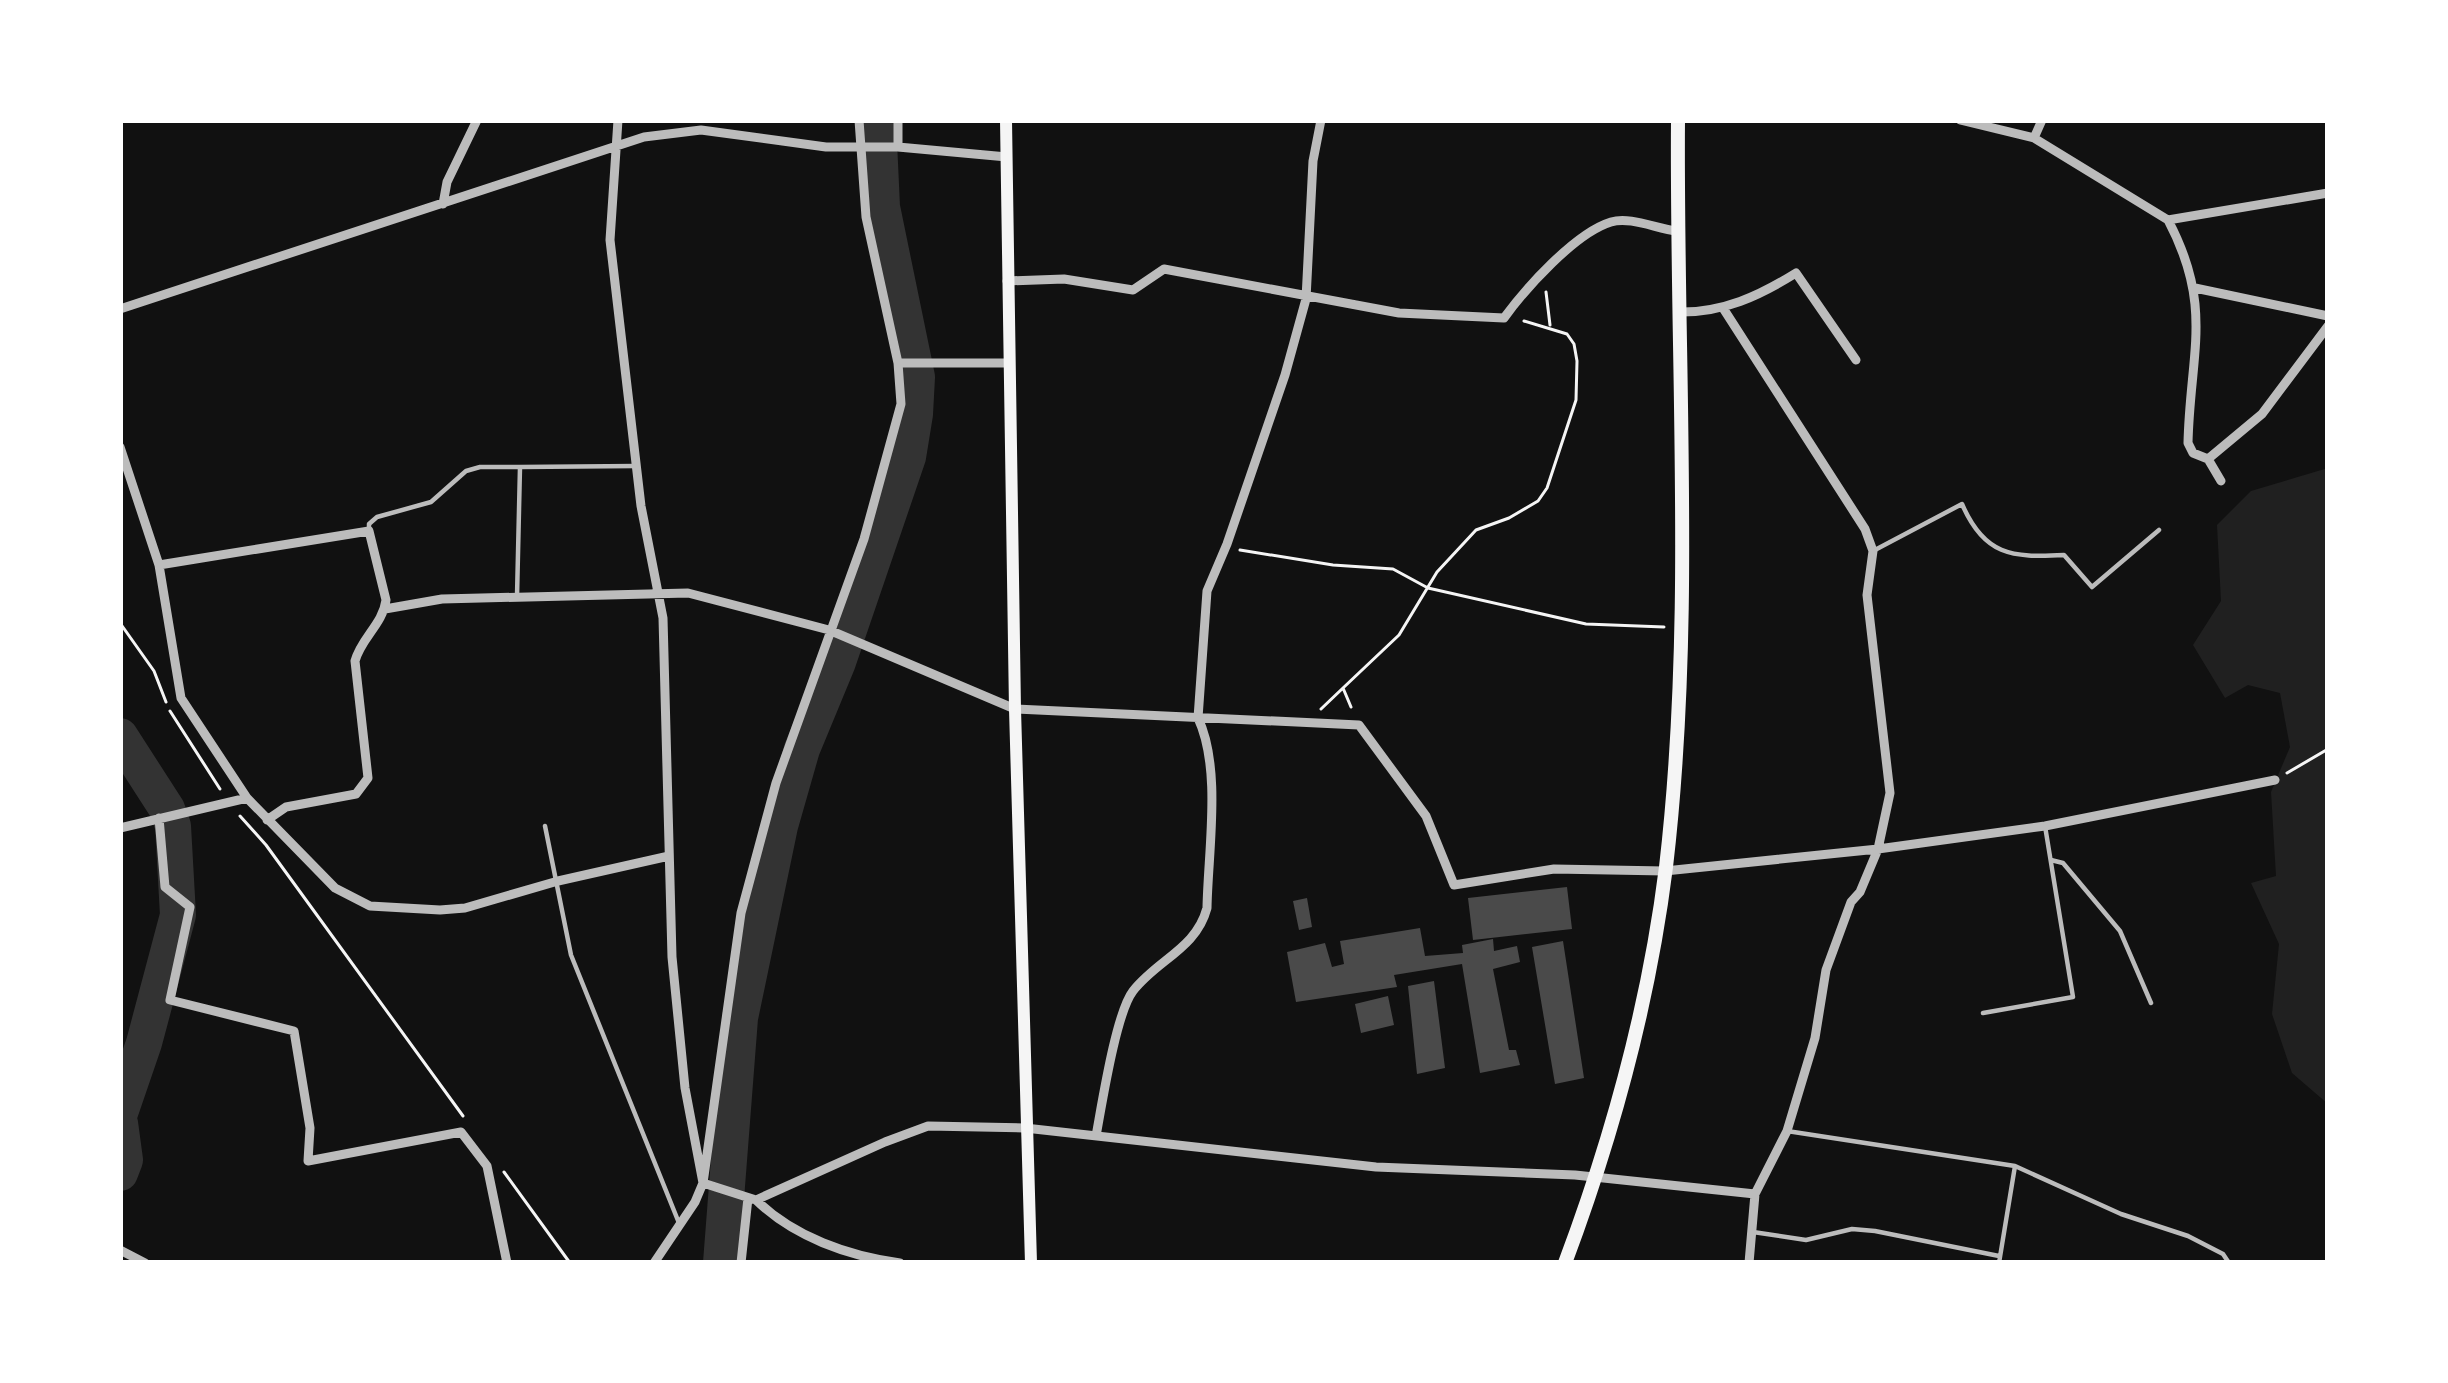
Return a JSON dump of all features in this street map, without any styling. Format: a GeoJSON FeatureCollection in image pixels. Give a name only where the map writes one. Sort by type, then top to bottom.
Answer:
{"type":"FeatureCollection","features":[{"type":"Feature","properties":{"kind":"main road"},"geometry":{"type":"LineString","coordinates":[[1006,120],[1015,709],[1031,1263]]}},
{"type":"Feature","properties":{"kind":"main road"},"geometry":{"type":"LineString","coordinates":[[1565,1263],[1597,1180],[1629,1067],[1665,872],[1681,673],[1678,120]]}},
{"type":"Feature","properties":{"kind":"street"},"geometry":{"type":"LineString","coordinates":[[442,205],[447,182],[477,120]]}},
{"type":"Feature","properties":{"kind":"street"},"geometry":{"type":"LineString","coordinates":[[618,120],[610,240],[636,466],[664,643],[679,1030],[707,1186]]}},
{"type":"Feature","properties":{"kind":"street"},"geometry":{"type":"LineString","coordinates":[[654,1263],[707,1186],[741,914],[776,783],[864,539],[902,404],[902,363],[866,217],[860,120]]}},
{"type":"Feature","properties":{"kind":"street"},"geometry":{"type":"LineString","coordinates":[[894,147],[898,120]]}},
{"type":"Feature","properties":{"kind":"street"},"geometry":{"type":"LineString","coordinates":[[1096,1136],[1131,993],[1192,940],[1207,908],[1211,774],[1207,737],[1198,718],[1207,591],[1228,544],[1306,299],[1313,161],[1322,120]]}},
{"type":"Feature","properties":{"kind":"street"},"geometry":{"type":"LineString","coordinates":[[1960,120],[2034,138],[2168,220],[2195,289],[2200,324],[2188,443],[2193,453],[2208,459],[2221,481]]}},
{"type":"Feature","properties":{"kind":"street"},"geometry":{"type":"LineString","coordinates":[[2034,138],[2042,120]]}},
{"type":"Feature","properties":{"kind":"street"},"geometry":{"type":"LineString","coordinates":[[120,309],[644,137],[700,130],[1006,157]]}},
{"type":"Feature","properties":{"kind":"street"},"geometry":{"type":"LineString","coordinates":[[2168,220],[2328,193]]}},
{"type":"Feature","properties":{"kind":"street"},"geometry":{"type":"LineString","coordinates":[[1007,281],[1064,279],[1133,290],[1164,269],[1399,313],[1504,318],[1559,255],[1611,222],[1677,231]]}},
{"type":"Feature","properties":{"kind":"street"},"geometry":{"type":"LineString","coordinates":[[1678,311],[1723,308],[1761,295],[1796,273],[1856,360]]}},
{"type":"Feature","properties":{"kind":"street"},"geometry":{"type":"LineString","coordinates":[[2195,289],[2328,316]]}},
{"type":"Feature","properties":{"kind":"street"},"geometry":{"type":"LineString","coordinates":[[1723,308],[1865,529],[1873,550],[1867,595],[1890,793],[1878,849],[1851,902],[1826,970],[1815,1037],[1787,1131],[1755,1194],[1749,1263]]}},
{"type":"Feature","properties":{"kind":"street"},"geometry":{"type":"LineString","coordinates":[[2208,459],[2262,414],[2328,326]]}},
{"type":"Feature","properties":{"kind":"street"},"geometry":{"type":"LineString","coordinates":[[902,363],[1009,362]]}},
{"type":"Feature","properties":{"kind":"street"},"geometry":{"type":"LineString","coordinates":[[120,447],[159,565],[181,698],[247,798],[335,888],[370,906],[465,908],[669,856]]}},
{"type":"Feature","properties":{"kind":"street"},"geometry":{"type":"LineString","coordinates":[[159,565],[369,531],[385,609]]}},
{"type":"Feature","properties":{"kind":"street"},"geometry":{"type":"LineString","coordinates":[[267,820],[286,807],[356,794],[365,787],[368,778],[355,661],[358,648],[385,609],[442,599],[658,593],[688,593],[770,612],[831,632],[1015,709],[1359,725],[1426,816],[1454,885],[1554,869],[1665,872],[1878,849],[2044,826],[2275,780]]}},
{"type":"Feature","properties":{"kind":"street"},"geometry":{"type":"LineString","coordinates":[[120,828],[247,798]]}},
{"type":"Feature","properties":{"kind":"street"},"geometry":{"type":"LineString","coordinates":[[162,818],[165,887],[190,907],[170,1000],[294,1031],[310,1128],[308,1161],[461,1132],[487,1166],[507,1263]]}},
{"type":"Feature","properties":{"kind":"street"},"geometry":{"type":"LineString","coordinates":[[749,1198],[928,1126],[1025,1128],[1376,1167],[1575,1175],[1755,1194]]}},
{"type":"Feature","properties":{"kind":"street"},"geometry":{"type":"LineString","coordinates":[[707,1186],[749,1198],[858,1260],[900,1263]]}},
{"type":"Feature","properties":{"kind":"street"},"geometry":{"type":"LineString","coordinates":[[741,1263],[749,1198]]}},
{"type":"Feature","properties":{"kind":"street"},"geometry":{"type":"LineString","coordinates":[[120,1250],[145,1263]]}},
{"type":"Feature","properties":{"kind":"lane"},"geometry":{"type":"LineString","coordinates":[[369,531],[369,524],[377,518],[431,502],[466,471],[480,467],[636,466]]}},
{"type":"Feature","properties":{"kind":"lane"},"geometry":{"type":"LineString","coordinates":[[517,597],[520,467]]}},
{"type":"Feature","properties":{"kind":"lane"},"geometry":{"type":"LineString","coordinates":[[1873,550],[1962,504],[1974,533],[2010,554],[2064,555],[2092,587],[2159,530]]}},
{"type":"Feature","properties":{"kind":"lane"},"geometry":{"type":"LineString","coordinates":[[545,826],[571,956],[679,1223]]}},
{"type":"Feature","properties":{"kind":"lane"},"geometry":{"type":"LineString","coordinates":[[1983,1013],[2073,998],[2044,826]]}},
{"type":"Feature","properties":{"kind":"lane"},"geometry":{"type":"LineString","coordinates":[[2050,860],[2063,863],[2120,931],[2151,1004]]}},
{"type":"Feature","properties":{"kind":"lane"},"geometry":{"type":"LineString","coordinates":[[1787,1131],[2015,1166],[2121,1214],[2188,1235],[2223,1254],[2229,1263]]}},
{"type":"Feature","properties":{"kind":"lane"},"geometry":{"type":"LineString","coordinates":[[1753,1232],[1806,1240],[1852,1229],[1875,1231],[1999,1259],[2015,1166]]}},
{"type":"Feature","properties":{"kind":"path"},"geometry":{"type":"LineString","coordinates":[[1543,276],[1550,326]]}},
{"type":"Feature","properties":{"kind":"path"},"geometry":{"type":"LineString","coordinates":[[1306,723],[1399,635],[1437,572],[1476,530],[1538,501],[1547,488],[1576,400],[1574,344],[1568,334],[1550,326],[1504,318]]}},
{"type":"Feature","properties":{"kind":"path"},"geometry":{"type":"LineString","coordinates":[[1228,544],[1333,566],[1393,569],[1429,588],[1586,624],[1681,628]]}},
{"type":"Feature","properties":{"kind":"path"},"geometry":{"type":"LineString","coordinates":[[120,623],[154,671],[176,723],[230,802],[468,1123]]}},
{"type":"Feature","properties":{"kind":"path"},"geometry":{"type":"LineString","coordinates":[[1343,688],[1359,725]]}},
{"type":"Feature","properties":{"kind":"path"},"geometry":{"type":"LineString","coordinates":[[2275,780],[2328,749]]}},
{"type":"Feature","properties":{"kind":"path"},"geometry":{"type":"LineString","coordinates":[[494,1158],[570,1263]]}},
{"type":"Feature","properties":{"kind":"shaded area"},"geometry":{"type":"Polygon","coordinates":[[[2328,468],[2328,1104],[2292,1073],[2272,1014],[2279,944],[2251,883],[2276,876],[2271,792],[2290,747],[2280,693],[2248,685],[2225,698],[2193,645],[2221,601],[2217,525],[2251,491],[2328,468]]]}},
{"type":"Feature","properties":{"kind":"building"},"geometry":{"type":"Polygon","coordinates":[[[1567,887],[1572,929],[1473,940],[1468,898],[1567,887]]]}},
{"type":"Feature","properties":{"kind":"building"},"geometry":{"type":"Polygon","coordinates":[[[1307,898],[1312,927],[1299,930],[1293,901],[1307,898]]]}},
{"type":"Feature","properties":{"kind":"building"},"geometry":{"type":"Polygon","coordinates":[[[1420,928],[1425,956],[1463,953],[1462,945],[1493,939],[1494,951],[1517,946],[1520,962],[1493,969],[1509,1050],[1516,1050],[1520,1065],[1480,1073],[1462,964],[1394,975],[1397,987],[1296,1002],[1287,952],[1325,943],[1332,967],[1344,964],[1340,941],[1420,928]]]}},
{"type":"Feature","properties":{"kind":"building"},"geometry":{"type":"Polygon","coordinates":[[[1563,941],[1584,1078],[1555,1084],[1532,947],[1563,941]]]}},
{"type":"Feature","properties":{"kind":"building"},"geometry":{"type":"Polygon","coordinates":[[[1434,981],[1445,1068],[1417,1074],[1408,986],[1434,981]]]}},
{"type":"Feature","properties":{"kind":"building"},"geometry":{"type":"Polygon","coordinates":[[[1388,996],[1394,1025],[1361,1033],[1355,1004],[1388,996]]]}},
{"type":"Feature","properties":{"kind":"waterway"},"geometry":{"type":"LineString","coordinates":[[721,1263],[740,1018],[780,826],[802,749],[838,662],[908,457],[915,414],[917,377],[882,207],[878,120]]}},
{"type":"Feature","properties":{"kind":"waterway"},"geometry":{"type":"LineString","coordinates":[[120,736],[173,826],[178,915],[120,1113]]}},
{"type":"Feature","properties":{"kind":"waterway"},"geometry":{"type":"LineString","coordinates":[[120,1123],[125,1160],[120,1173]]}}]}
